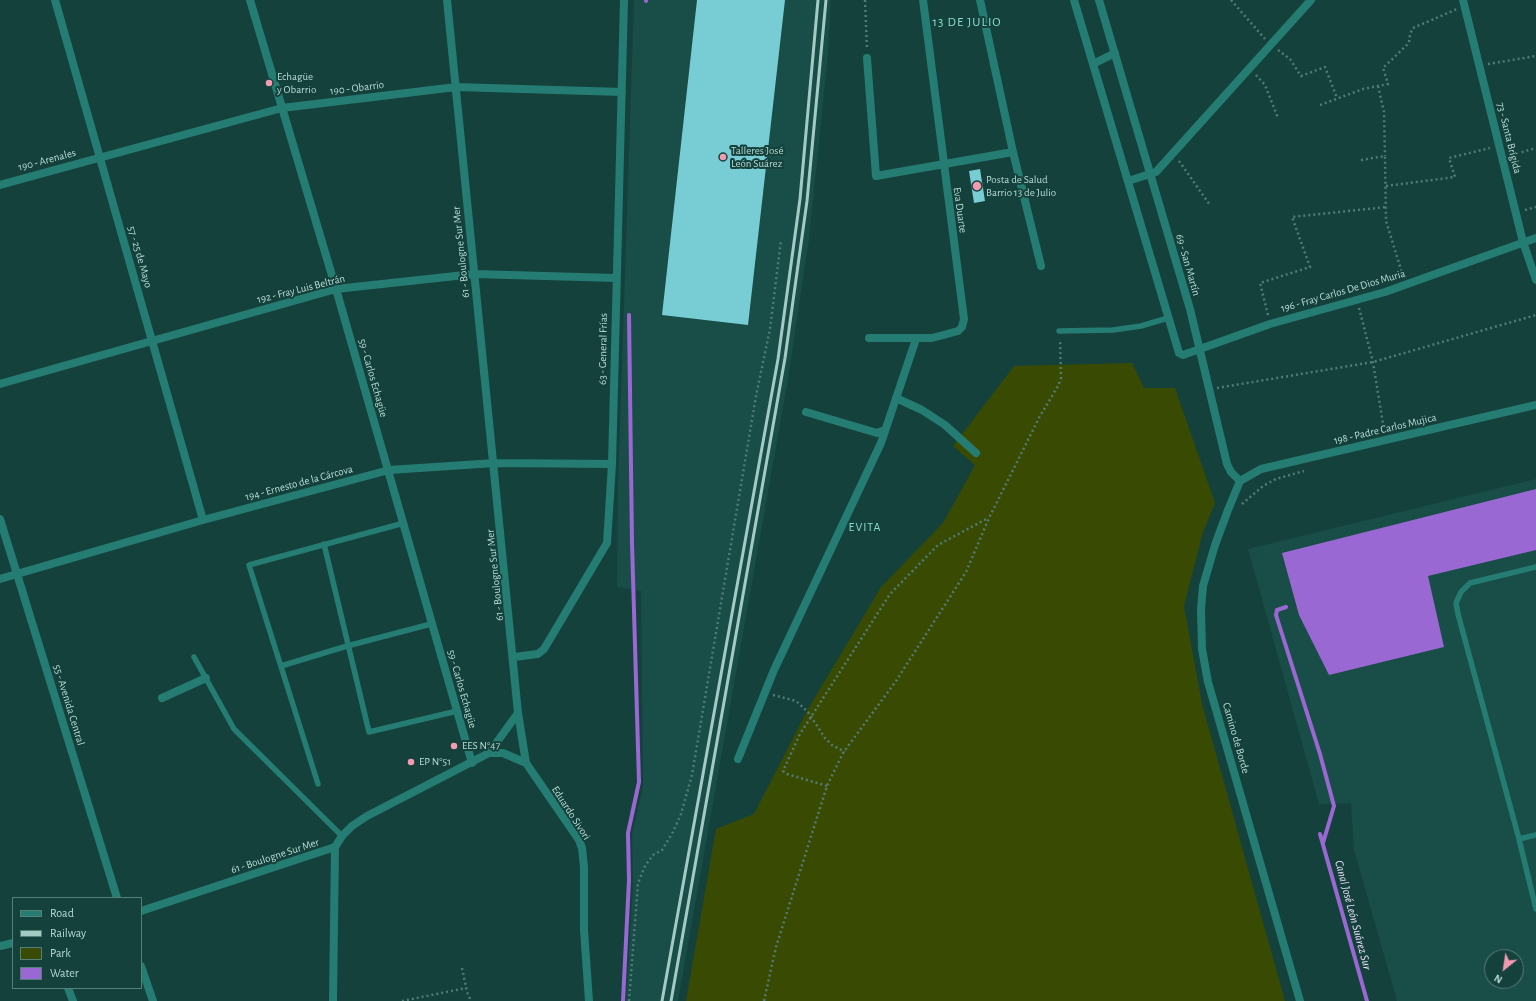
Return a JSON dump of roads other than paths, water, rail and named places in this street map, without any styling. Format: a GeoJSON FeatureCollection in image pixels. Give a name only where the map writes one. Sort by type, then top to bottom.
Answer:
{"type":"FeatureCollection","features":[{"type":"Feature","properties":{"kind":"street","name":"57 - 25 de Mayo"},"geometry":{"type":"LineString","coordinates":[[55,0],[203,520]]}},
{"type":"Feature","properties":{"kind":"street","name":"59 - Carlos Echagüe"},"geometry":{"type":"LineString","coordinates":[[250,0],[389,470],[431,624],[472,763]]}},
{"type":"Feature","properties":{"kind":"street","name":"61 - Boulogne Sur Mer"},"geometry":{"type":"LineString","coordinates":[[142,911],[335,847],[342,836],[352,826],[367,816],[489,753],[518,713],[495,463],[474,274],[447,0]]}},
{"type":"Feature","properties":{"kind":"street","name":"63 - General Frías"},"geometry":{"type":"LineString","coordinates":[[514,657],[538,654],[544,649],[604,551],[607,543],[612,464],[624,0]]}},
{"type":"Feature","properties":{"kind":"street","name":"Eva Duarte"},"geometry":{"type":"LineString","coordinates":[[869,338],[932,338],[958,331],[962,327],[964,319],[923,0]]}},
{"type":"Feature","properties":{"kind":"street"},"geometry":{"type":"LineString","coordinates":[[980,0],[1013,152],[1041,266]]}},
{"type":"Feature","properties":{"kind":"street"},"geometry":{"type":"LineString","coordinates":[[1074,0],[1168,318]]}},
{"type":"Feature","properties":{"kind":"street","name":"69 - San Martín"},"geometry":{"type":"LineString","coordinates":[[1099,0],[1190,309],[1227,464],[1231,472],[1240,481]]}},
{"type":"Feature","properties":{"kind":"street"},"geometry":{"type":"LineString","coordinates":[[1128,181],[1151,175],[1156,172],[1174,154],[1250,69],[1270,44],[1311,0]]}},
{"type":"Feature","properties":{"kind":"street","name":"73 - Santa Brígida"},"geometry":{"type":"LineString","coordinates":[[1464,3],[1523,242],[1536,280]]}},
{"type":"Feature","properties":{"kind":"street"},"geometry":{"type":"LineString","coordinates":[[1093,64],[1115,53]]}},
{"type":"Feature","properties":{"kind":"street"},"geometry":{"type":"LineString","coordinates":[[868,58],[876,176],[1013,152]]}},
{"type":"Feature","properties":{"kind":"street","name":"190 - Obarrio"},"geometry":{"type":"LineString","coordinates":[[100,157],[282,108],[456,87],[622,92]]}},
{"type":"Feature","properties":{"kind":"street","name":"190 - Arenales"},"geometry":{"type":"LineString","coordinates":[[0,184],[100,157]]}},
{"type":"Feature","properties":{"kind":"street","name":"196 - Fray Carlos De Dios Muria"},"geometry":{"type":"LineString","coordinates":[[1168,318],[1179,353],[1183,355],[1270,324],[1357,300],[1406,284],[1536,238]]}},
{"type":"Feature","properties":{"kind":"street","name":"192 - Fray Luis Beltrán"},"geometry":{"type":"LineString","coordinates":[[0,384],[153,342],[336,289],[474,274],[616,278]]}},
{"type":"Feature","properties":{"kind":"street"},"geometry":{"type":"LineString","coordinates":[[738,759],[765,693],[881,443],[916,339]]}},
{"type":"Feature","properties":{"kind":"street"},"geometry":{"type":"LineString","coordinates":[[896,398],[922,410],[945,425],[976,453]]}},
{"type":"Feature","properties":{"kind":"street","name":"198 - Padre Carlos Mujica"},"geometry":{"type":"LineString","coordinates":[[1240,481],[1261,469],[1536,405]]}},
{"type":"Feature","properties":{"kind":"street"},"geometry":{"type":"LineString","coordinates":[[806,412],[877,433],[885,430]]}},
{"type":"Feature","properties":{"kind":"street","name":"194 - Ernesto de la Cárcova"},"geometry":{"type":"LineString","coordinates":[[0,578],[203,520],[389,470],[495,463],[612,464]]}},
{"type":"Feature","properties":{"kind":"street","name":"Camino de Borde"},"geometry":{"type":"LineString","coordinates":[[1240,481],[1215,545],[1203,586],[1201,608],[1202,649],[1210,689],[1300,1001]]}},
{"type":"Feature","properties":{"kind":"street","name":"55 - Avenida Central"},"geometry":{"type":"LineString","coordinates":[[0,519],[117,897]]}},
{"type":"Feature","properties":{"kind":"street"},"geometry":{"type":"LineString","coordinates":[[162,698],[206,678]]}},
{"type":"Feature","properties":{"kind":"street","name":"Eduardo Sivori"},"geometry":{"type":"LineString","coordinates":[[518,713],[526,763],[579,840],[582,848],[584,867],[584,930],[589,1001]]}},
{"type":"Feature","properties":{"kind":"street"},"geometry":{"type":"LineString","coordinates":[[489,753],[504,753],[526,763]]}},
{"type":"Feature","properties":{"kind":"street"},"geometry":{"type":"LineString","coordinates":[[333,1001],[335,847]]}},
{"type":"Feature","properties":{"kind":"street"},"geometry":{"type":"LineString","coordinates":[[0,946],[12,943]]}},
{"type":"Feature","properties":{"kind":"street"},"geometry":{"type":"LineString","coordinates":[[142,969],[154,1001]]}},
{"type":"Feature","properties":{"kind":"street"},"geometry":{"type":"LineString","coordinates":[[68,989],[73,1001]]}},
{"type":"Feature","properties":{"kind":"lane"},"geometry":{"type":"LineString","coordinates":[[1059,331],[1113,330],[1141,326],[1168,318]]}},
{"type":"Feature","properties":{"kind":"lane"},"geometry":{"type":"LineString","coordinates":[[318,784],[249,565],[404,523]]}},
{"type":"Feature","properties":{"kind":"lane"},"geometry":{"type":"LineString","coordinates":[[324,544],[347,646],[369,732],[457,711]]}},
{"type":"Feature","properties":{"kind":"lane"},"geometry":{"type":"LineString","coordinates":[[1536,567],[1470,583],[1461,592],[1456,603],[1519,839],[1536,909]]}},
{"type":"Feature","properties":{"kind":"lane"},"geometry":{"type":"LineString","coordinates":[[281,666],[347,646],[431,624]]}},
{"type":"Feature","properties":{"kind":"lane"},"geometry":{"type":"LineString","coordinates":[[194,657],[234,729],[342,836]]}},
{"type":"Feature","properties":{"kind":"lane"},"geometry":{"type":"LineString","coordinates":[[1519,839],[1536,835]]}},
{"type":"Feature","properties":{"kind":"water"},"geometry":{"type":"Polygon","coordinates":[[[1536,489],[1536,550],[1428,576],[1444,647],[1329,675],[1299,615],[1282,553],[1536,489]]]}},
{"type":"Feature","properties":{"kind":"waterway"},"geometry":{"type":"LineString","coordinates":[[623,1001],[629,880],[628,833],[639,782],[632,543],[629,315]]}},
{"type":"Feature","properties":{"kind":"waterway"},"geometry":{"type":"LineString","coordinates":[[1286,607],[1277,610],[1276,615],[1320,754],[1334,806],[1323,843]]}},
{"type":"Feature","properties":{"kind":"waterway","name":"Canal José León Suárez Sur"},"geometry":{"type":"LineString","coordinates":[[1320,834],[1367,1001]]}},
{"type":"Feature","properties":{"kind":"railway"},"geometry":{"type":"LineString","coordinates":[[662,1001],[778,359],[800,199],[818,0]]}},
{"type":"Feature","properties":{"kind":"railway"},"geometry":{"type":"LineString","coordinates":[[671,1001],[785,358],[807,201],[826,0]]}},
{"type":"Feature","properties":{"kind":"place","name":"Echagüe y Obarrio"},"geometry":{"type":"Point","coordinates":[269,83]}},
{"type":"Feature","properties":{"kind":"place","name":"Talleres José León Suárez"},"geometry":{"type":"Point","coordinates":[723,157]}},
{"type":"Feature","properties":{"kind":"place","name":"Posta de Salud Barrio 13 de Julio"},"geometry":{"type":"Point","coordinates":[977,186]}},
{"type":"Feature","properties":{"kind":"place","name":"EES N°47"},"geometry":{"type":"Point","coordinates":[454,746]}},
{"type":"Feature","properties":{"kind":"place","name":"EP N°51"},"geometry":{"type":"Point","coordinates":[411,762]}},
{"type":"Feature","properties":{"kind":"district","name":"13 DE JULIO"},"geometry":{"type":"Point","coordinates":[967,22]}},
{"type":"Feature","properties":{"kind":"district","name":"EVITA"},"geometry":{"type":"Point","coordinates":[865,527]}}]}
